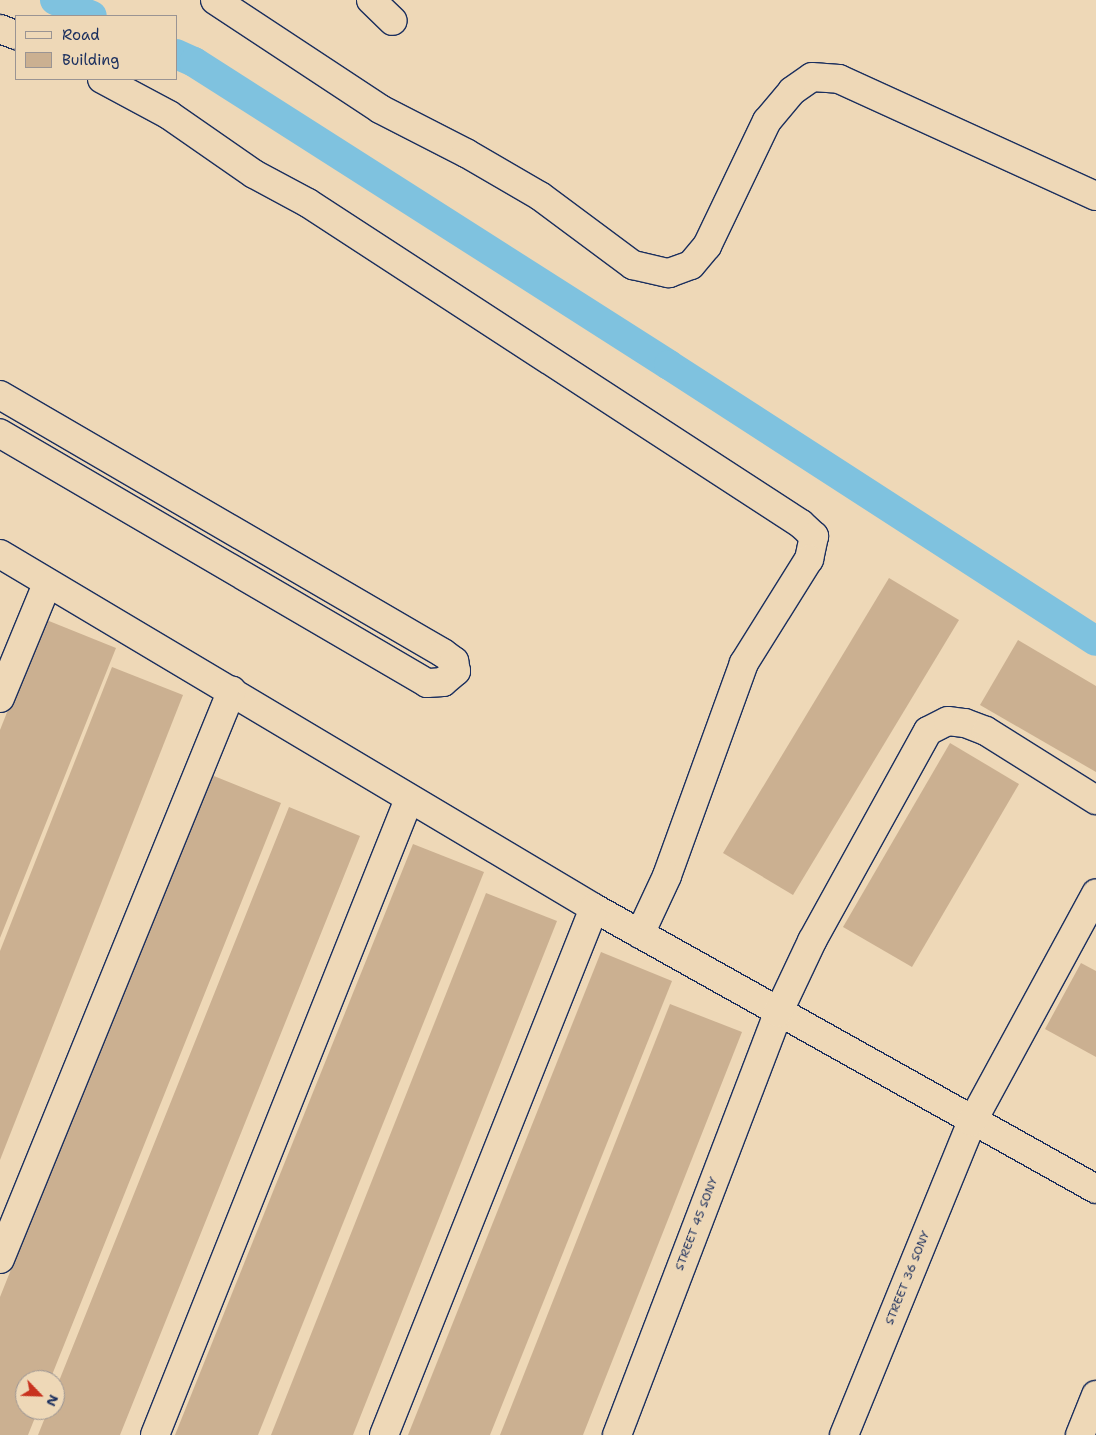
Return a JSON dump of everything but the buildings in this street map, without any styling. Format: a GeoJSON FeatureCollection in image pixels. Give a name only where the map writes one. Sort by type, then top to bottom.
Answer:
{"type":"FeatureCollection","features":[{"type":"Feature","properties":{"kind":"street"},"geometry":{"type":"LineString","coordinates":[[215,0],[380,109],[466,152],[540,196],[633,265],[669,273],[691,265],[708,246],[767,121],[792,90],[812,77],[838,79],[1096,196]]}},
{"type":"Feature","properties":{"kind":"street"},"geometry":{"type":"LineString","coordinates":[[371,0],[393,21]]}},
{"type":"Feature","properties":{"kind":"street"},"geometry":{"type":"LineString","coordinates":[[0,29],[15,35]]}},
{"type":"Feature","properties":{"kind":"street"},"geometry":{"type":"LineString","coordinates":[[104,80],[169,115],[254,174],[316,209],[801,524],[814,536],[809,559],[744,663],[667,876],[640,934]]}},
{"type":"Feature","properties":{"kind":"street"},"geometry":{"type":"LineString","coordinates":[[0,395],[443,653],[454,661],[456,672],[443,682],[428,683],[0,433]]}},
{"type":"Feature","properties":{"kind":"street"},"geometry":{"type":"LineString","coordinates":[[0,554],[47,584],[232,690],[409,799],[594,908],[972,1122],[1096,1189]]}},
{"type":"Feature","properties":{"kind":"street"},"geometry":{"type":"LineString","coordinates":[[0,698],[47,584]]}},
{"type":"Feature","properties":{"kind":"street"},"geometry":{"type":"LineString","coordinates":[[0,1259],[232,690]]}},
{"type":"Feature","properties":{"kind":"street","name":"STREET 45 SONY"},"geometry":{"type":"LineString","coordinates":[[617,1435],[778,1013],[812,941],[928,731],[948,721],[965,723],[986,730],[1096,800]]}},
{"type":"Feature","properties":{"kind":"street"},"geometry":{"type":"LineString","coordinates":[[155,1435],[409,799]]}},
{"type":"Feature","properties":{"kind":"street","name":"STREET 36 SONY"},"geometry":{"type":"LineString","coordinates":[[844,1435],[972,1122],[1086,934],[1096,894]]}},
{"type":"Feature","properties":{"kind":"street"},"geometry":{"type":"LineString","coordinates":[[384,1435],[594,908]]}},
{"type":"Feature","properties":{"kind":"street"},"geometry":{"type":"LineString","coordinates":[[1080,1435],[1096,1395]]}},
{"type":"Feature","properties":{"kind":"waterway"},"geometry":{"type":"LineString","coordinates":[[55,0],[90,15]]}},
{"type":"Feature","properties":{"kind":"waterway"},"geometry":{"type":"LineString","coordinates":[[178,55],[194,62],[669,365],[1096,641]]}}]}
